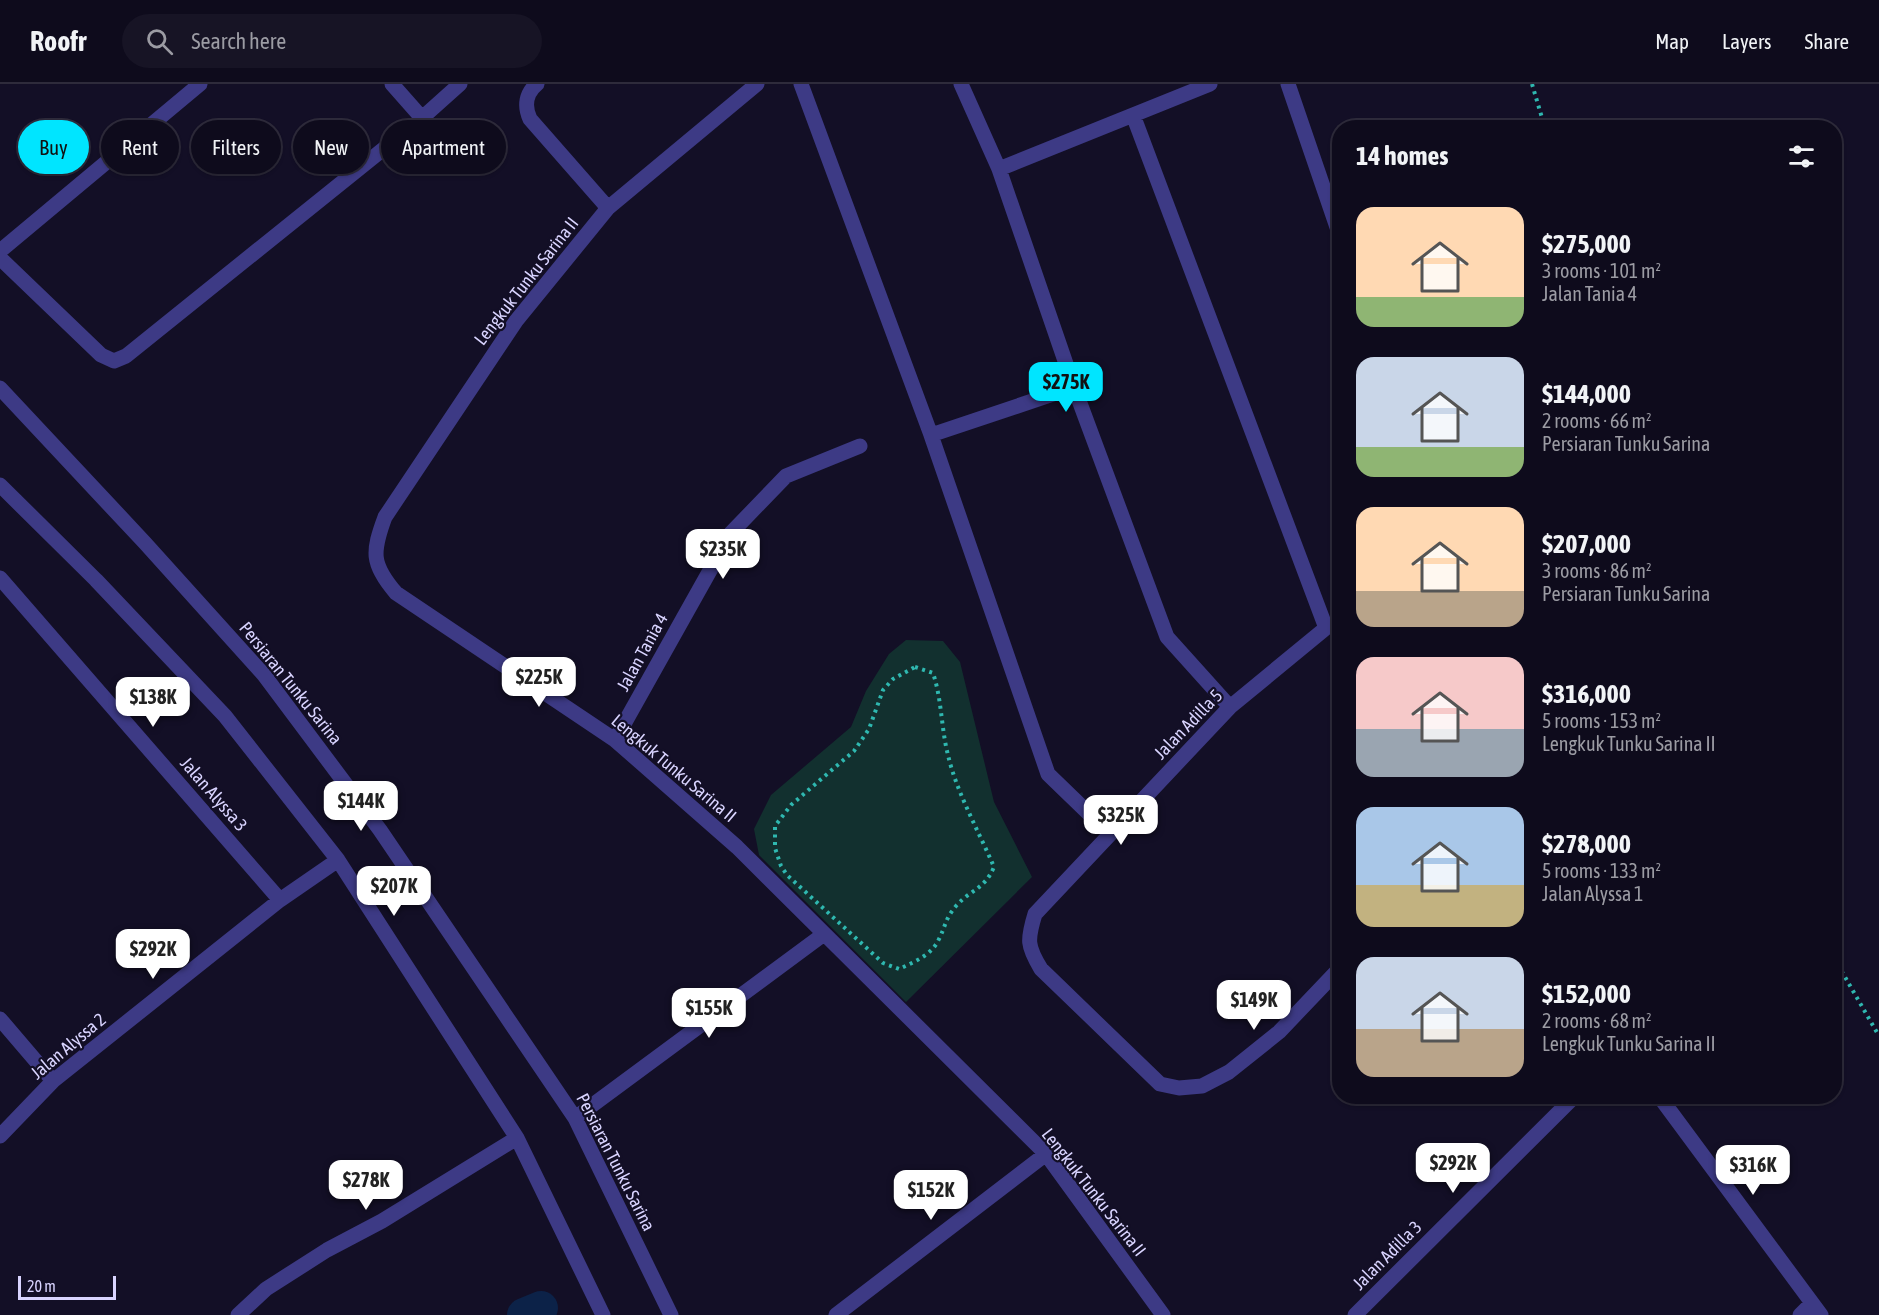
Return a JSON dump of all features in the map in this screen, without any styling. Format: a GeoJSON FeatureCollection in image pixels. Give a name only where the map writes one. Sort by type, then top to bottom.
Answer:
{"type":"FeatureCollection","features":[{"type":"Feature","properties":{"kind":"street"},"geometry":{"type":"LineString","coordinates":[[0,251],[200,84]]}},
{"type":"Feature","properties":{"kind":"street"},"geometry":{"type":"LineString","coordinates":[[392,84],[422,118]]}},
{"type":"Feature","properties":{"kind":"street"},"geometry":{"type":"LineString","coordinates":[[0,258],[101,355],[114,361],[126,356],[422,118],[460,84]]}},
{"type":"Feature","properties":{"kind":"street"},"geometry":{"type":"LineString","coordinates":[[537,84],[530,90],[526,102],[526,112],[530,119],[609,208]]}},
{"type":"Feature","properties":{"kind":"street","name":"Lengkuk Tunku Sarina II"},"geometry":{"type":"LineString","coordinates":[[757,84],[609,208],[516,321],[385,517],[376,540],[376,557],[381,575],[396,593],[615,740],[737,847],[1046,1154],[1163,1315]]}},
{"type":"Feature","properties":{"kind":"street"},"geometry":{"type":"LineString","coordinates":[[801,84],[931,435],[1048,774],[1110,834]]}},
{"type":"Feature","properties":{"kind":"street"},"geometry":{"type":"LineString","coordinates":[[961,84],[999,169],[1074,387],[1167,637],[1230,707]]}},
{"type":"Feature","properties":{"kind":"street"},"geometry":{"type":"LineString","coordinates":[[999,169],[1210,84]]}},
{"type":"Feature","properties":{"kind":"street"},"geometry":{"type":"LineString","coordinates":[[1288,84],[1332,213]]}},
{"type":"Feature","properties":{"kind":"street"},"geometry":{"type":"LineString","coordinates":[[1133,115],[1332,623]]}},
{"type":"Feature","properties":{"kind":"street"},"geometry":{"type":"LineString","coordinates":[[931,435],[1074,387]]}},
{"type":"Feature","properties":{"kind":"street","name":"Persiaran Tunku Sarina"},"geometry":{"type":"LineString","coordinates":[[0,388],[264,675],[380,830],[574,1118],[671,1315]]}},
{"type":"Feature","properties":{"kind":"street","name":"Jalan Tania 4"},"geometry":{"type":"LineString","coordinates":[[615,740],[731,533],[786,476],[860,446]]}},
{"type":"Feature","properties":{"kind":"street"},"geometry":{"type":"LineString","coordinates":[[0,485],[96,580],[225,716],[338,860],[517,1138],[603,1315]]}},
{"type":"Feature","properties":{"kind":"street","name":"Jalan Alyssa 3"},"geometry":{"type":"LineString","coordinates":[[0,578],[280,900]]}},
{"type":"Feature","properties":{"kind":"street","name":"Jalan Adilla 5"},"geometry":{"type":"LineString","coordinates":[[1332,627],[1230,707],[1035,914],[1028,935],[1029,950],[1041,969],[1160,1084],[1179,1088],[1202,1086],[1228,1072],[1280,1032],[1332,977]]}},
{"type":"Feature","properties":{"kind":"street","name":"Jalan Alyssa 2"},"geometry":{"type":"LineString","coordinates":[[0,1136],[53,1080],[280,900],[338,860]]}},
{"type":"Feature","properties":{"kind":"street"},"geometry":{"type":"LineString","coordinates":[[574,1118],[825,934]]}},
{"type":"Feature","properties":{"kind":"street"},"geometry":{"type":"LineString","coordinates":[[0,1019],[53,1080]]}},
{"type":"Feature","properties":{"kind":"street","name":"Jalan Adilla 3"},"geometry":{"type":"LineString","coordinates":[[1355,1315],[1567,1104]]}},
{"type":"Feature","properties":{"kind":"street"},"geometry":{"type":"LineString","coordinates":[[1665,1104],[1821,1315]]}},
{"type":"Feature","properties":{"kind":"street"},"geometry":{"type":"LineString","coordinates":[[238,1315],[266,1289],[327,1250],[382,1221],[517,1138]]}},
{"type":"Feature","properties":{"kind":"street"},"geometry":{"type":"LineString","coordinates":[[836,1315],[1046,1154]]}},
{"type":"Feature","properties":{"kind":"street"},"geometry":{"type":"LineString","coordinates":[[1800,1315],[1812,1303]]}},
{"type":"Feature","properties":{"kind":"path"},"geometry":{"type":"LineString","coordinates":[[1532,84],[1543,120]]}},
{"type":"Feature","properties":{"kind":"path"},"geometry":{"type":"LineString","coordinates":[[915,667],[933,673],[938,687],[948,755],[994,867],[988,881],[960,901],[947,916],[939,941],[921,960],[899,969],[883,963],[787,875],[781,866],[776,848],[775,826],[792,805],[854,751],[869,729],[883,690],[893,678],[915,667]]}},
{"type":"Feature","properties":{"kind":"path"},"geometry":{"type":"LineString","coordinates":[[1842,972],[1879,1036]]}},
{"type":"Feature","properties":{"kind":"green space"},"geometry":{"type":"Polygon","coordinates":[[[906,640],[943,641],[960,662],[994,802],[1032,877],[906,1002],[759,855],[754,829],[771,795],[851,727],[866,691],[889,654],[906,640]]]}},
{"type":"Feature","properties":{"kind":"waterway"},"geometry":{"type":"LineString","coordinates":[[524,1315],[541,1308]]}}]}
